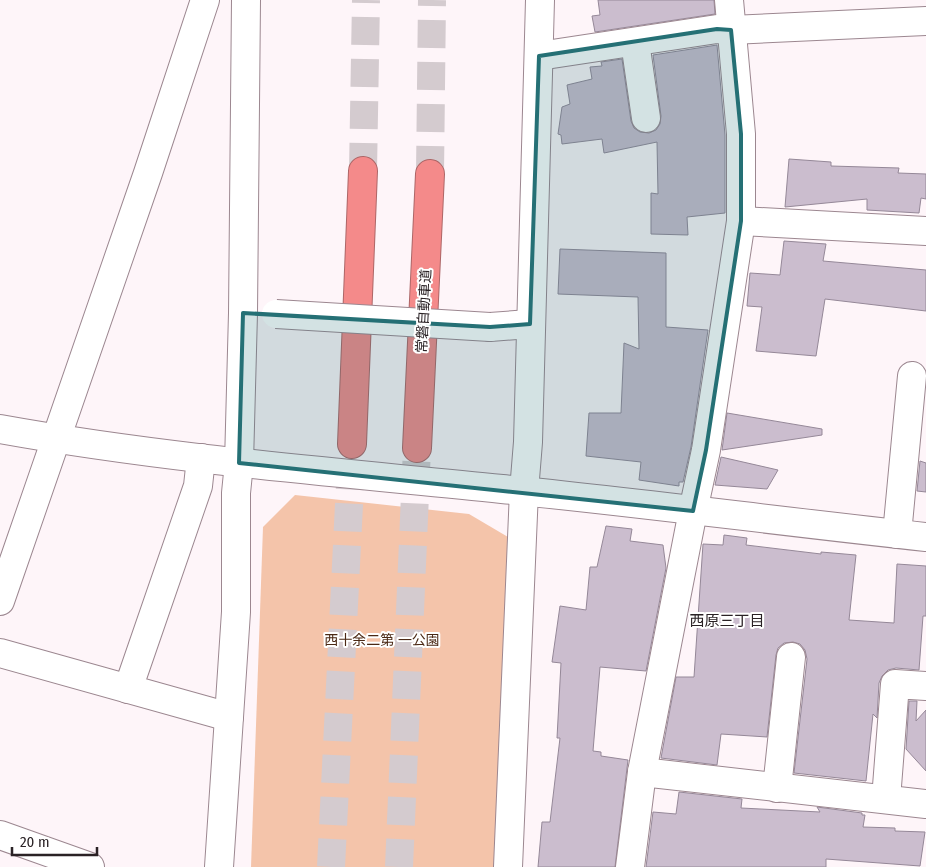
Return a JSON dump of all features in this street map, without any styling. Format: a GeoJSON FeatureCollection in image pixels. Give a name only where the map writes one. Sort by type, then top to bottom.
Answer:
{"type":"FeatureCollection","features":[{"type":"Feature","properties":{"kind":"highway"},"geometry":{"type":"LineString","coordinates":[[352,444],[363,171]]}},
{"type":"Feature","properties":{"kind":"highway","name":"常磐自動車道"},"geometry":{"type":"LineString","coordinates":[[417,448],[430,174]]}},
{"type":"Feature","properties":{"kind":"street"},"geometry":{"type":"LineString","coordinates":[[0,601],[206,0]]}},
{"type":"Feature","properties":{"kind":"street"},"geometry":{"type":"LineString","coordinates":[[219,867],[236,612],[236,493],[240,464],[243,313],[246,0]]}},
{"type":"Feature","properties":{"kind":"street"},"geometry":{"type":"LineString","coordinates":[[508,867],[524,491],[528,442],[540,0]]}},
{"type":"Feature","properties":{"kind":"street"},"geometry":{"type":"LineString","coordinates":[[630,867],[642,772],[706,450],[742,221],[741,134],[729,0]]}},
{"type":"Feature","properties":{"kind":"street"},"geometry":{"type":"LineString","coordinates":[[539,56],[717,29],[731,30],[926,21]]}},
{"type":"Feature","properties":{"kind":"street"},"geometry":{"type":"LineString","coordinates":[[635,42],[646,118]]}},
{"type":"Feature","properties":{"kind":"street"},"geometry":{"type":"LineString","coordinates":[[742,221],[926,232]]}},
{"type":"Feature","properties":{"kind":"street"},"geometry":{"type":"LineString","coordinates":[[243,313],[490,327],[530,324]]}},
{"type":"Feature","properties":{"kind":"street"},"geometry":{"type":"LineString","coordinates":[[897,534],[912,376]]}},
{"type":"Feature","properties":{"kind":"street"},"geometry":{"type":"LineString","coordinates":[[0,429],[55,439],[240,464],[524,491],[926,537]]}},
{"type":"Feature","properties":{"kind":"street"},"geometry":{"type":"LineString","coordinates":[[128,689],[198,486],[201,458]]}},
{"type":"Feature","properties":{"kind":"street"},"geometry":{"type":"LineString","coordinates":[[0,653],[229,717]]}},
{"type":"Feature","properties":{"kind":"street"},"geometry":{"type":"LineString","coordinates":[[777,788],[792,657]]}},
{"type":"Feature","properties":{"kind":"street"},"geometry":{"type":"LineString","coordinates":[[886,800],[895,684],[926,686]]}},
{"type":"Feature","properties":{"kind":"street"},"geometry":{"type":"LineString","coordinates":[[642,772],[926,804]]}},
{"type":"Feature","properties":{"kind":"street"},"geometry":{"type":"LineString","coordinates":[[0,835],[90,867]]}},
{"type":"Feature","properties":{"kind":"highlighted area"},"geometry":{"type":"Polygon","coordinates":[[[717,29],[731,30],[741,134],[741,221],[706,450],[693,511],[239,463],[243,313],[490,327],[530,324],[539,56],[717,29]]]}},
{"type":"Feature","properties":{"kind":"green space","name":"西十余二第 一公園"},"geometry":{"type":"Polygon","coordinates":[[[295,495],[469,514],[508,537],[495,867],[251,867],[263,527],[295,495]]]}},
{"type":"Feature","properties":{"kind":"building"},"geometry":{"type":"Polygon","coordinates":[[[598,0],[714,0],[715,14],[595,32],[592,16],[600,15],[598,0]]]}},
{"type":"Feature","properties":{"kind":"building"},"geometry":{"type":"Polygon","coordinates":[[[717,45],[725,135],[725,213],[687,217],[688,235],[651,234],[651,193],[658,194],[657,142],[604,153],[602,139],[562,144],[561,135],[558,134],[562,107],[570,104],[567,85],[592,79],[590,67],[602,66],[601,62],[622,59],[631,121],[634,128],[640,132],[649,133],[656,130],[660,124],[661,116],[653,55],[717,45]]]}},
{"type":"Feature","properties":{"kind":"building"},"geometry":{"type":"Polygon","coordinates":[[[789,159],[831,162],[831,166],[899,168],[898,173],[926,174],[926,199],[921,198],[919,213],[867,210],[867,199],[785,207],[789,159]]]}},
{"type":"Feature","properties":{"kind":"building"},"geometry":{"type":"Polygon","coordinates":[[[784,241],[826,244],[823,261],[926,270],[926,311],[825,299],[816,356],[756,351],[762,307],[747,306],[750,273],[780,275],[784,241]]]}},
{"type":"Feature","properties":{"kind":"building"},"geometry":{"type":"Polygon","coordinates":[[[560,249],[666,253],[666,327],[708,330],[691,447],[683,482],[679,482],[679,486],[639,480],[641,462],[586,456],[589,413],[621,413],[624,343],[639,349],[638,297],[558,294],[560,249]]]}},
{"type":"Feature","properties":{"kind":"building"},"geometry":{"type":"Polygon","coordinates":[[[727,413],[822,429],[822,435],[722,450],[727,413]]]}},
{"type":"Feature","properties":{"kind":"building"},"geometry":{"type":"Polygon","coordinates":[[[721,457],[778,470],[767,489],[715,485],[721,457]]]}},
{"type":"Feature","properties":{"kind":"building"},"geometry":{"type":"Polygon","coordinates":[[[920,461],[926,463],[926,492],[917,491],[920,461]]]}},
{"type":"Feature","properties":{"kind":"building"},"geometry":{"type":"Polygon","coordinates":[[[606,526],[632,529],[630,541],[663,545],[666,568],[646,671],[600,667],[593,751],[601,752],[601,756],[628,760],[615,867],[538,867],[542,822],[550,822],[560,738],[557,738],[561,663],[552,662],[560,606],[586,610],[590,567],[597,567],[606,526]]]}},
{"type":"Feature","properties":{"kind":"building"},"geometry":{"type":"Polygon","coordinates":[[[724,535],[747,538],[746,545],[821,554],[821,552],[856,555],[849,620],[894,623],[897,564],[926,566],[926,616],[923,616],[919,670],[896,668],[888,670],[882,676],[879,683],[877,718],[873,714],[866,781],[794,773],[807,659],[805,650],[800,644],[793,642],[784,643],[778,648],[776,655],[767,737],[721,734],[717,765],[661,758],[676,677],[694,677],[703,544],[723,545],[724,535]]]}},
{"type":"Feature","properties":{"kind":"building"},"geometry":{"type":"Polygon","coordinates":[[[909,701],[917,701],[916,721],[926,710],[926,771],[906,749],[909,701]]]}},
{"type":"Feature","properties":{"kind":"building"},"geometry":{"type":"Polygon","coordinates":[[[679,792],[742,799],[741,808],[820,812],[817,807],[862,813],[862,815],[865,815],[863,827],[895,828],[895,831],[925,832],[920,866],[826,859],[826,867],[646,867],[653,812],[676,814],[679,792]]]}},
{"type":"Feature","properties":{"kind":"tunnel"},"geometry":{"type":"LineString","coordinates":[[363,171],[366,0]]}},
{"type":"Feature","properties":{"kind":"tunnel"},"geometry":{"type":"LineString","coordinates":[[430,174],[432,0]]}},
{"type":"Feature","properties":{"kind":"tunnel"},"geometry":{"type":"LineString","coordinates":[[331,867],[352,444]]}},
{"type":"Feature","properties":{"kind":"tunnel"},"geometry":{"type":"LineString","coordinates":[[399,867],[417,448]]}},
{"type":"Feature","properties":{"kind":"district","name":"西原三丁目"},"geometry":{"type":"Point","coordinates":[727,621]}}]}
